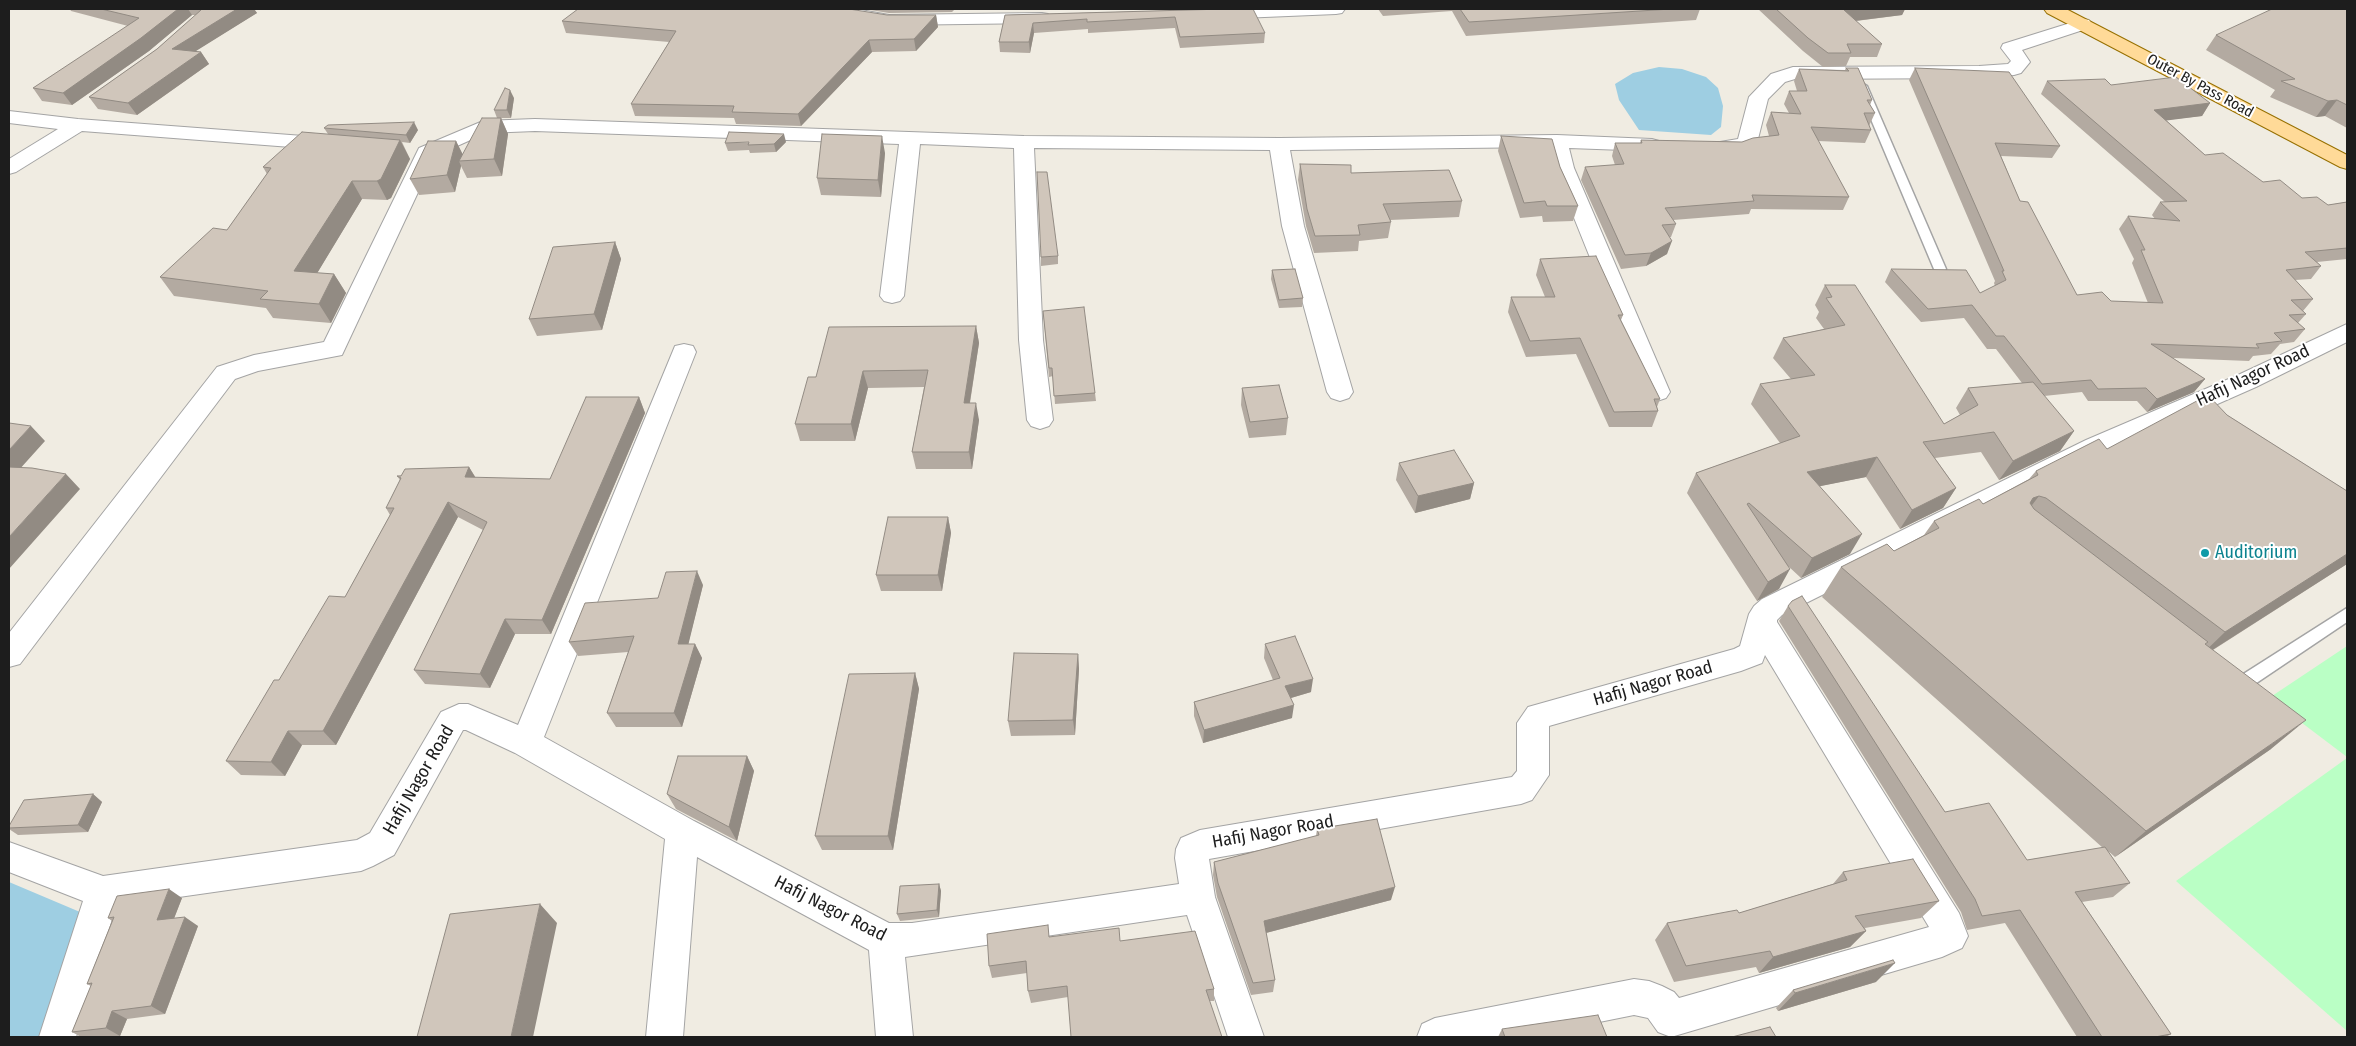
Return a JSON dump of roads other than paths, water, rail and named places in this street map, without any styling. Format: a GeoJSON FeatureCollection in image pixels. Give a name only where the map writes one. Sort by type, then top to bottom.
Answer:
{"type":"FeatureCollection","features":[{"type":"Feature","properties":{"kind":"main road","name":"Outer By Pass Road"},"geometry":{"type":"LineString","coordinates":[[2054,9],[2085,17],[2304,120]]}},
{"type":"Feature","properties":{"kind":"main road","name":"Outer By Pass Road"},"geometry":{"type":"LineString","coordinates":[[2085,17],[2347,163]]}},
{"type":"Feature","properties":{"kind":"street"},"geometry":{"type":"LineString","coordinates":[[824,9],[889,20],[1061,18]]}},
{"type":"Feature","properties":{"kind":"street"},"geometry":{"type":"LineString","coordinates":[[1195,14],[1336,9]]}},
{"type":"Feature","properties":{"kind":"street"},"geometry":{"type":"LineString","coordinates":[[9,655],[226,372],[254,363],[333,348],[416,151],[482,128],[535,125],[1024,142],[1279,144],[1558,141],[1681,147],[1737,147],[1747,143],[1759,97],[1778,78],[1792,73],[1980,72],[2014,69],[2021,62],[2010,48],[2085,17]]}},
{"type":"Feature","properties":{"kind":"street"},"geometry":{"type":"LineString","coordinates":[[9,117],[76,118],[346,145]]}},
{"type":"Feature","properties":{"kind":"street"},"geometry":{"type":"LineString","coordinates":[[9,168],[76,118]]}},
{"type":"Feature","properties":{"kind":"street"},"geometry":{"type":"LineString","coordinates":[[892,296],[910,139]]}},
{"type":"Feature","properties":{"kind":"street"},"geometry":{"type":"LineString","coordinates":[[1558,141],[1567,176],[1657,392]]}},
{"type":"Feature","properties":{"kind":"street"},"geometry":{"type":"LineString","coordinates":[[1024,142],[1031,340],[1040,420]]}},
{"type":"Feature","properties":{"kind":"street"},"geometry":{"type":"LineString","coordinates":[[1279,144],[1293,226],[1340,392]]}},
{"type":"Feature","properties":{"kind":"street","name":"Hafij Nagor Road"},"geometry":{"type":"LineString","coordinates":[[103,892],[361,856],[382,844],[452,721],[458,717],[468,717],[526,742],[682,832],[886,940],[922,938],[1198,897],[1192,858],[1193,849],[1200,845],[1520,790],[1533,775],[1533,723],[1539,716],[1740,660],[1751,654],[1764,614],[1772,607],[2094,447],[2248,381],[2347,332]]}},
{"type":"Feature","properties":{"kind":"street"},"geometry":{"type":"LineString","coordinates":[[526,742],[684,352]]}},
{"type":"Feature","properties":{"kind":"street"},"geometry":{"type":"LineString","coordinates":[[1435,1037],[1634,997],[1649,999],[1661,1006],[1676,1028],[1950,936],[1942,917],[1761,622]]}},
{"type":"Feature","properties":{"kind":"street"},"geometry":{"type":"LineString","coordinates":[[664,1037],[682,832]]}},
{"type":"Feature","properties":{"kind":"street"},"geometry":{"type":"LineString","coordinates":[[9,856],[103,892],[58,1037]]}},
{"type":"Feature","properties":{"kind":"street"},"geometry":{"type":"LineString","coordinates":[[1198,897],[1246,1037]]}},
{"type":"Feature","properties":{"kind":"street"},"geometry":{"type":"LineString","coordinates":[[886,940],[894,1037]]}},
{"type":"Feature","properties":{"kind":"lane"},"geometry":{"type":"LineString","coordinates":[[1857,73],[1940,270]]}},
{"type":"Feature","properties":{"kind":"lane"},"geometry":{"type":"LineString","coordinates":[[2216,687],[2236,687],[2347,614]]}},
{"type":"Feature","properties":{"kind":"water"},"geometry":{"type":"Polygon","coordinates":[[[1659,67],[1682,69],[1706,77],[1718,88],[1723,106],[1721,127],[1711,135],[1639,130],[1619,100],[1615,84],[1633,73],[1659,67]]]}},
{"type":"Feature","properties":{"kind":"water"},"geometry":{"type":"Polygon","coordinates":[[[9,882],[80,912],[40,1037],[9,1037],[9,882]]]}},
{"type":"Feature","properties":{"kind":"place","name":"Auditorium"},"geometry":{"type":"Point","coordinates":[2205,553]}}]}
